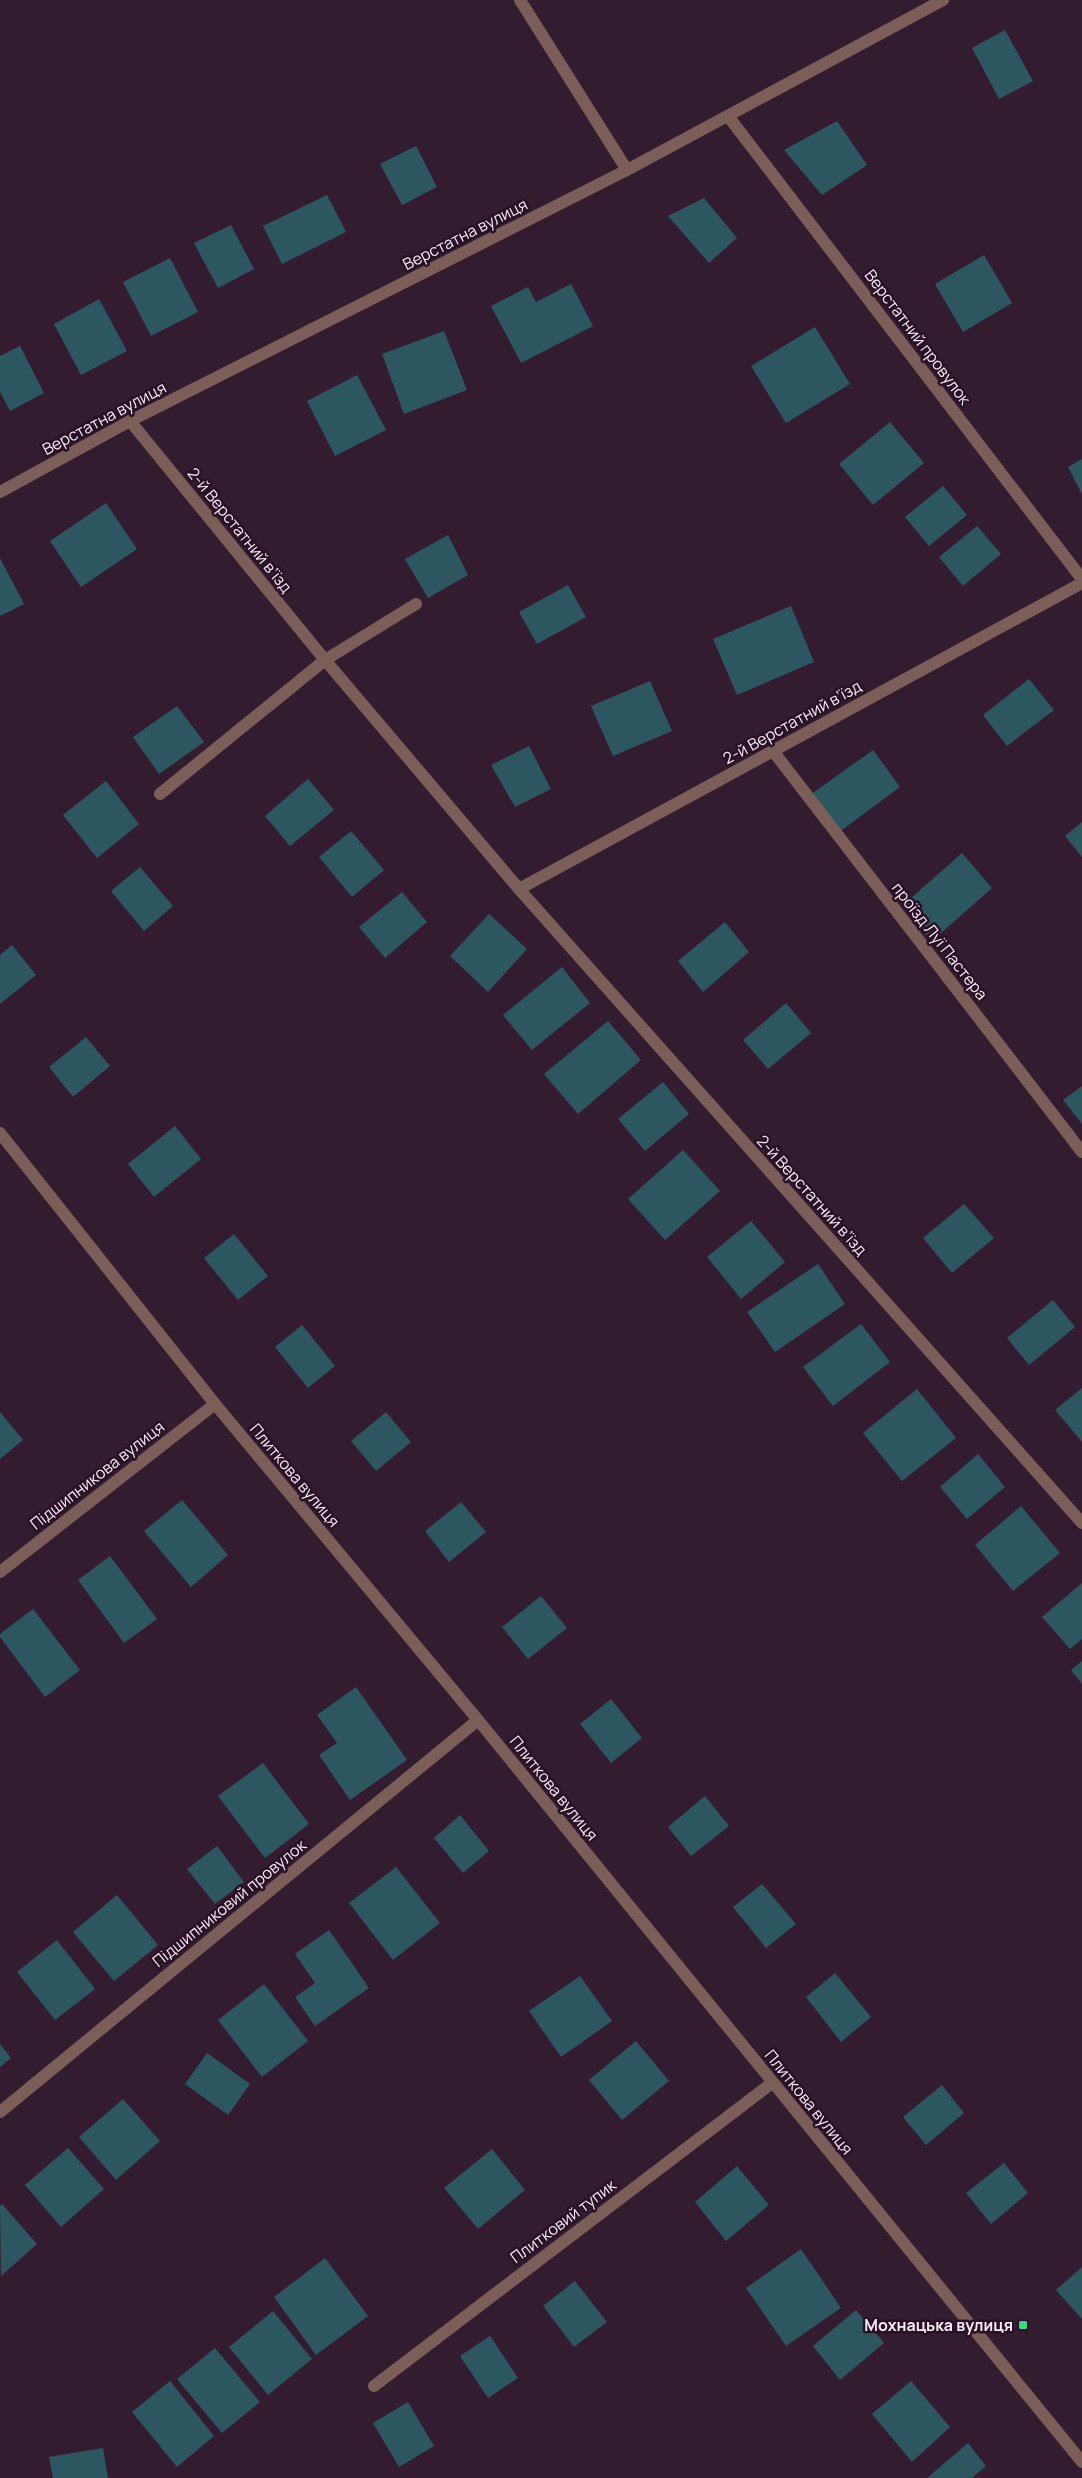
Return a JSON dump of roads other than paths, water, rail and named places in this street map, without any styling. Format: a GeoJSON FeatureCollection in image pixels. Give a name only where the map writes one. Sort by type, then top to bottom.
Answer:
{"type":"FeatureCollection","features":[{"type":"Feature","properties":{"kind":"street"},"geometry":{"type":"LineString","coordinates":[[520,0],[627,170]]}},
{"type":"Feature","properties":{"kind":"street","name":"Верстатна вулиця"},"geometry":{"type":"LineString","coordinates":[[0,492],[130,421],[627,170],[943,0]]}},
{"type":"Feature","properties":{"kind":"street","name":"Верстатний провулок"},"geometry":{"type":"LineString","coordinates":[[728,116],[1082,578]]}},
{"type":"Feature","properties":{"kind":"street","name":"2-й Верстатний в’їзд"},"geometry":{"type":"LineString","coordinates":[[130,421],[326,660],[518,889],[1082,1523]]}},
{"type":"Feature","properties":{"kind":"street","name":"2-й Верстатний в’їзд"},"geometry":{"type":"LineString","coordinates":[[518,889],[1082,583]]}},
{"type":"Feature","properties":{"kind":"street"},"geometry":{"type":"LineString","coordinates":[[160,794],[326,660],[416,604]]}},
{"type":"Feature","properties":{"kind":"street","name":"проїзд Луї Пастера"},"geometry":{"type":"LineString","coordinates":[[773,751],[1082,1152]]}},
{"type":"Feature","properties":{"kind":"street","name":"Плиткова вулиця"},"geometry":{"type":"LineString","coordinates":[[0,1134],[215,1404],[478,1720],[1082,2462]]}},
{"type":"Feature","properties":{"kind":"street","name":"Підшипникова вулиця"},"geometry":{"type":"LineString","coordinates":[[0,1572],[215,1404]]}},
{"type":"Feature","properties":{"kind":"street","name":"Підшипниковий провулок"},"geometry":{"type":"LineString","coordinates":[[0,2112],[478,1720]]}},
{"type":"Feature","properties":{"kind":"street","name":"Плитковий тупик"},"geometry":{"type":"LineString","coordinates":[[374,2386],[772,2083]]}},
{"type":"Feature","properties":{"kind":"place","name":"Мохнацька вулиця"},"geometry":{"type":"Point","coordinates":[1023,2325]}}]}
